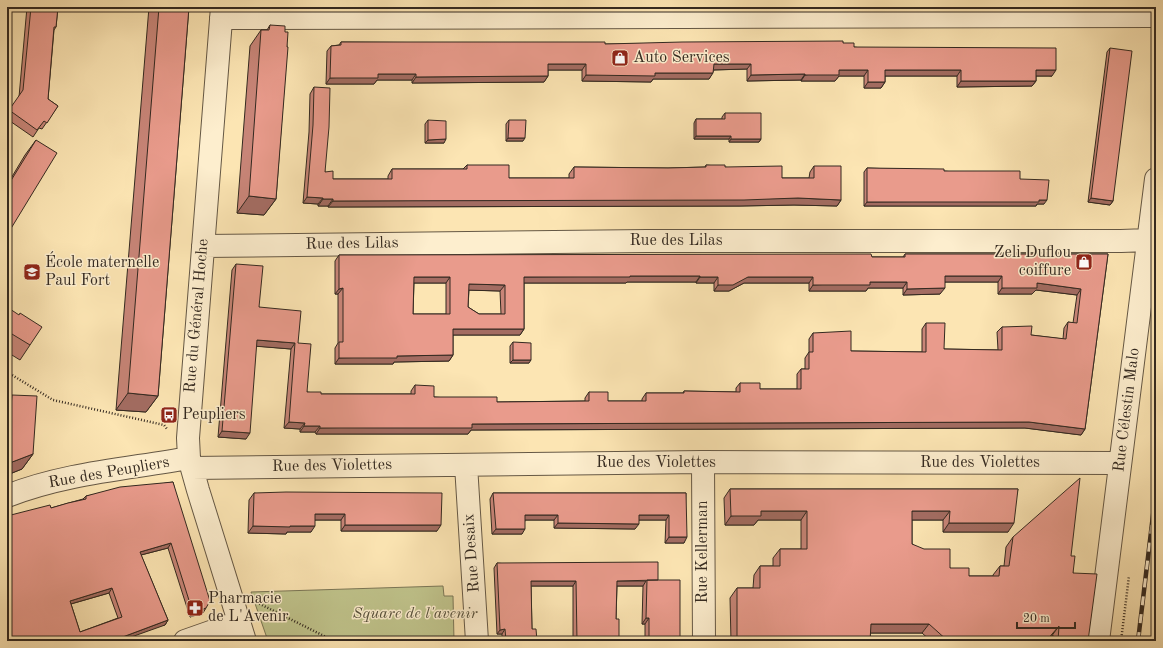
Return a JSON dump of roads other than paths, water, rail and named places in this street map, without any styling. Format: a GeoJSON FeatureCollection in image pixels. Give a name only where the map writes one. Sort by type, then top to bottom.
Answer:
{"type":"FeatureCollection","features":[{"type":"Feature","properties":{"kind":"street"},"geometry":{"type":"LineString","coordinates":[[221,12],[1156,16]]}},
{"type":"Feature","properties":{"kind":"street","name":"Rue du Général Hoche"},"geometry":{"type":"LineString","coordinates":[[221,12],[188,438],[191,463],[242,631]]}},
{"type":"Feature","properties":{"kind":"street","name":"Rue Célestin Malo"},"geometry":{"type":"LineString","coordinates":[[1098,641],[1156,179]]}},
{"type":"Feature","properties":{"kind":"street","name":"Rue des Lilas"},"geometry":{"type":"LineString","coordinates":[[203,246],[647,241],[1121,242],[1148,240]]}},
{"type":"Feature","properties":{"kind":"street","name":"Rue des Violettes"},"geometry":{"type":"LineString","coordinates":[[191,463],[466,464],[703,462],[1120,464]]}},
{"type":"Feature","properties":{"kind":"street","name":"Rue Kellerman"},"geometry":{"type":"LineString","coordinates":[[703,462],[704,641]]}},
{"type":"Feature","properties":{"kind":"street","name":"Rue des Peupliers"},"geometry":{"type":"LineString","coordinates":[[7,496],[82,475],[191,463]]}},
{"type":"Feature","properties":{"kind":"street","name":"Rue Desaix"},"geometry":{"type":"LineString","coordinates":[[466,464],[477,641]]}},
{"type":"Feature","properties":{"kind":"street"},"geometry":{"type":"LineString","coordinates":[[185,641],[242,631]]}},
{"type":"Feature","properties":{"kind":"railway"},"geometry":{"type":"LineString","coordinates":[[1138,641],[1156,490]]}},
{"type":"Feature","properties":{"kind":"place","name":"Auto Services"},"geometry":{"type":"Point","coordinates":[620,58]}},
{"type":"Feature","properties":{"kind":"place","name":"Zeli Duflou coiffure"},"geometry":{"type":"Point","coordinates":[1084,262]}},
{"type":"Feature","properties":{"kind":"place","name":"École maternelle Paul Fort"},"geometry":{"type":"Point","coordinates":[32,272]}},
{"type":"Feature","properties":{"kind":"place","name":"Peupliers"},"geometry":{"type":"Point","coordinates":[169,415]}},
{"type":"Feature","properties":{"kind":"place","name":"Pharmacie de L'Avenir"},"geometry":{"type":"Point","coordinates":[195,608]}},
{"type":"Feature","properties":{"kind":"park label","name":"Square de l'avenir"},"geometry":{"type":"Point","coordinates":[415,614]}}]}
